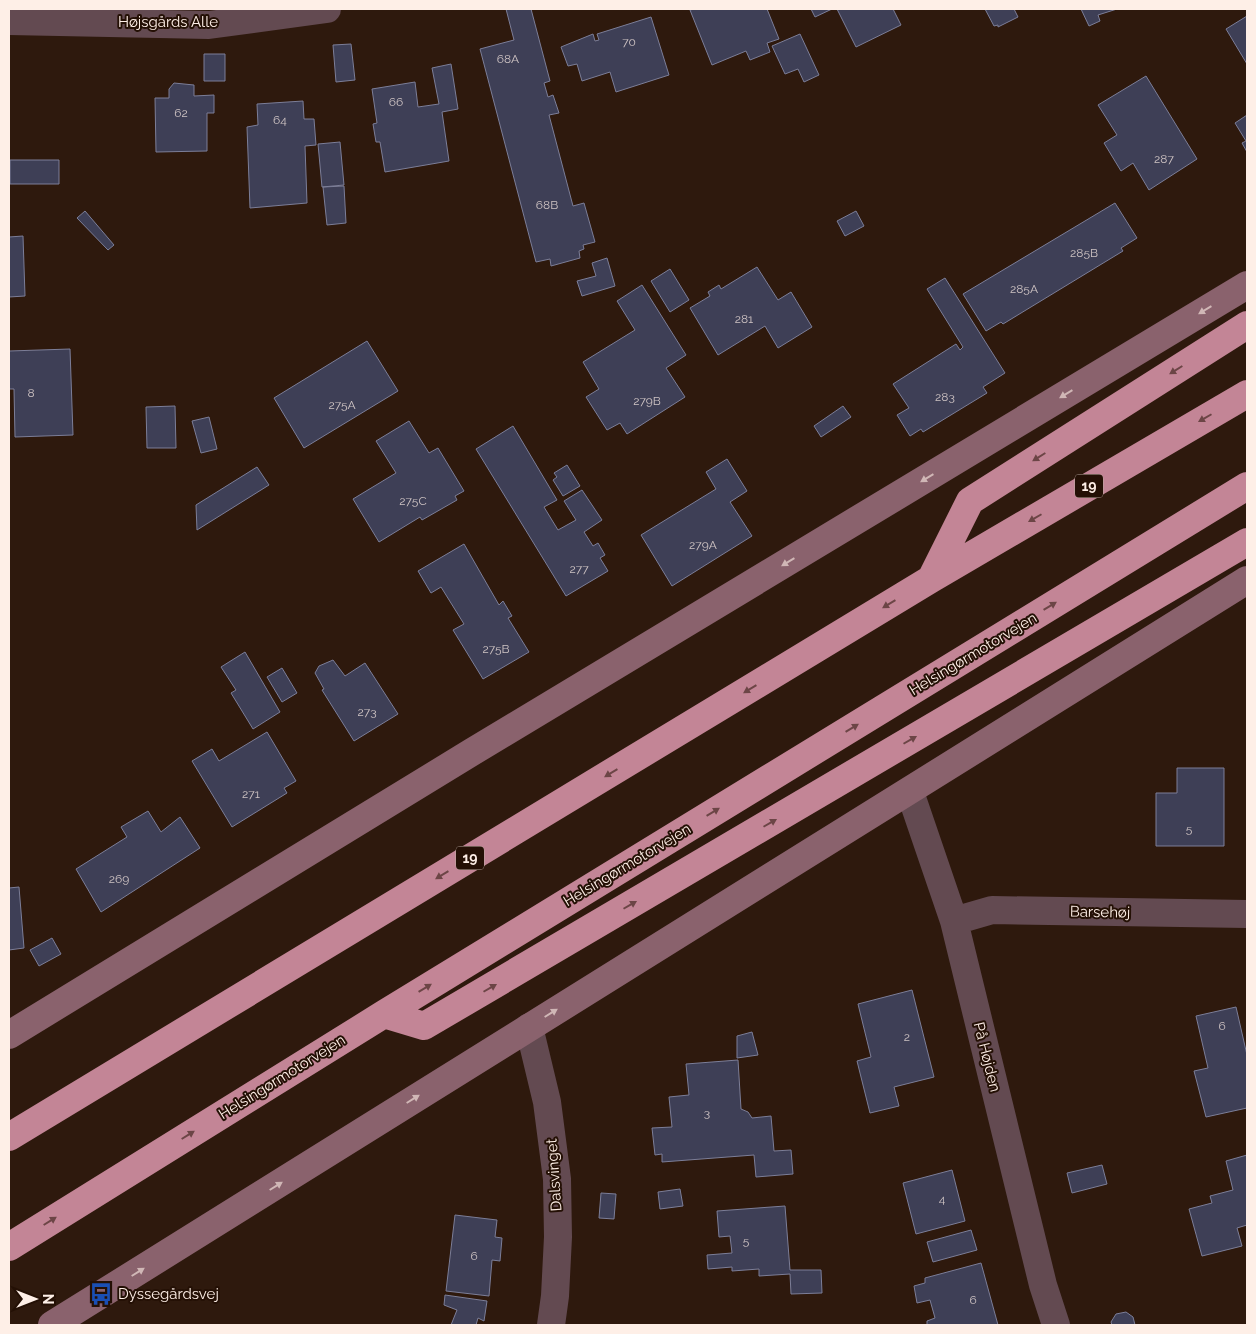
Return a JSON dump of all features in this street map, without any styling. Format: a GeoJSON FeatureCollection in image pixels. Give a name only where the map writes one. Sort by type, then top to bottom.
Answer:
{"type":"FeatureCollection","features":[{"type":"Feature","properties":{"kind":"highway"},"geometry":{"type":"LineString","coordinates":[[930,579],[970,501],[1247,325]]}},
{"type":"Feature","properties":{"kind":"highway","name":"19"},"geometry":{"type":"LineString","coordinates":[[9,1137],[930,579],[1247,394]]}},
{"type":"Feature","properties":{"kind":"highway","name":"Helsingørmotorvejen"},"geometry":{"type":"LineString","coordinates":[[9,1247],[384,1014],[1247,486]]}},
{"type":"Feature","properties":{"kind":"highway"},"geometry":{"type":"LineString","coordinates":[[384,1014],[424,1026],[1247,542]]}},
{"type":"Feature","properties":{"kind":"street","name":"Højsgårds Alle"},"geometry":{"type":"LineString","coordinates":[[9,21],[208,24],[327,9]]}},
{"type":"Feature","properties":{"kind":"street"},"geometry":{"type":"LineString","coordinates":[[9,1035],[464,757],[1247,285]]}},
{"type":"Feature","properties":{"kind":"street"},"geometry":{"type":"LineString","coordinates":[[52,1325],[910,792],[1247,580]]}},
{"type":"Feature","properties":{"kind":"street","name":"På Højden"},"geometry":{"type":"LineString","coordinates":[[910,792],[954,921],[1043,1285],[1056,1325]]}},
{"type":"Feature","properties":{"kind":"street","name":"Barsehøj"},"geometry":{"type":"LineString","coordinates":[[954,921],[992,910],[1247,914]]}},
{"type":"Feature","properties":{"kind":"street","name":"Dalsvinget"},"geometry":{"type":"LineString","coordinates":[[529,1027],[547,1102],[557,1179],[558,1247],[551,1325]]}},
{"type":"Feature","properties":{"kind":"building"},"geometry":{"type":"Polygon","coordinates":[[[506,9],[531,9],[550,81],[544,83],[548,97],[553,95],[559,113],[549,115],[573,206],[584,203],[595,242],[583,245],[584,249],[579,251],[580,258],[551,266],[550,259],[536,262],[480,49],[514,40],[506,9]]]}},
{"type":"Feature","properties":{"kind":"building"},"geometry":{"type":"Polygon","coordinates":[[[767,9],[779,39],[767,43],[770,52],[750,60],[746,51],[712,65],[690,10],[767,9]]]}},
{"type":"Feature","properties":{"kind":"building"},"geometry":{"type":"Polygon","coordinates":[[[811,9],[832,9],[815,17],[811,9]]]}},
{"type":"Feature","properties":{"kind":"building"},"geometry":{"type":"Polygon","coordinates":[[[837,9],[893,9],[901,25],[856,47],[837,9]]]}},
{"type":"Feature","properties":{"kind":"building"},"geometry":{"type":"Polygon","coordinates":[[[985,9],[1014,9],[1018,17],[998,27],[998,25],[994,26],[985,9]]]}},
{"type":"Feature","properties":{"kind":"building"},"geometry":{"type":"Polygon","coordinates":[[[1081,9],[1117,9],[1098,15],[1100,21],[1089,26],[1081,9]]]}},
{"type":"Feature","properties":{"kind":"building"},"geometry":{"type":"Polygon","coordinates":[[[1247,16],[1247,64],[1226,29],[1247,16]]]}},
{"type":"Feature","properties":{"kind":"building"},"geometry":{"type":"Polygon","coordinates":[[[651,17],[669,75],[616,92],[610,72],[582,81],[577,64],[568,66],[561,47],[593,34],[595,41],[599,40],[597,34],[651,17]]]}},
{"type":"Feature","properties":{"kind":"building"},"geometry":{"type":"Polygon","coordinates":[[[800,34],[819,75],[804,82],[798,69],[785,74],[772,46],[800,34]]]}},
{"type":"Feature","properties":{"kind":"building"},"geometry":{"type":"Polygon","coordinates":[[[351,44],[355,80],[336,82],[333,45],[351,44]]]}},
{"type":"Feature","properties":{"kind":"building"},"geometry":{"type":"Polygon","coordinates":[[[204,54],[225,54],[225,81],[204,81],[204,54]]]}},
{"type":"Feature","properties":{"kind":"building"},"geometry":{"type":"Polygon","coordinates":[[[451,64],[458,109],[442,112],[449,161],[385,172],[380,142],[376,142],[373,124],[377,123],[372,89],[415,82],[418,107],[439,104],[432,68],[451,64]]]}},
{"type":"Feature","properties":{"kind":"building"},"geometry":{"type":"Polygon","coordinates":[[[1146,76],[1197,159],[1149,190],[1133,163],[1121,171],[1104,143],[1117,135],[1098,105],[1146,76]]]}},
{"type":"Feature","properties":{"kind":"building"},"geometry":{"type":"Polygon","coordinates":[[[174,83],[194,85],[194,96],[214,95],[214,113],[207,113],[207,151],[156,152],[155,98],[169,98],[169,89],[174,83]]]}},
{"type":"Feature","properties":{"kind":"building"},"geometry":{"type":"Polygon","coordinates":[[[303,101],[304,119],[314,119],[316,145],[305,146],[307,203],[250,208],[247,127],[258,125],[257,104],[303,101]]]}},
{"type":"Feature","properties":{"kind":"building"},"geometry":{"type":"Polygon","coordinates":[[[1247,115],[1247,152],[1242,143],[1246,141],[1235,123],[1247,115]]]}},
{"type":"Feature","properties":{"kind":"building"},"geometry":{"type":"Polygon","coordinates":[[[340,142],[344,185],[322,187],[318,144],[340,142]]]}},
{"type":"Feature","properties":{"kind":"building"},"geometry":{"type":"Polygon","coordinates":[[[10,160],[59,160],[59,184],[10,184],[10,160]]]}},
{"type":"Feature","properties":{"kind":"building"},"geometry":{"type":"Polygon","coordinates":[[[344,186],[346,223],[327,225],[323,187],[344,186]]]}},
{"type":"Feature","properties":{"kind":"building"},"geometry":{"type":"Polygon","coordinates":[[[1115,203],[1137,238],[1121,248],[1123,251],[1003,324],[1001,322],[986,331],[963,294],[1115,203]]]}},
{"type":"Feature","properties":{"kind":"building"},"geometry":{"type":"Polygon","coordinates":[[[85,211],[114,245],[108,250],[77,218],[85,211]]]}},
{"type":"Feature","properties":{"kind":"building"},"geometry":{"type":"Polygon","coordinates":[[[856,211],[864,226],[845,236],[837,221],[856,211]]]}},
{"type":"Feature","properties":{"kind":"building"},"geometry":{"type":"Polygon","coordinates":[[[23,236],[25,296],[9,297],[9,237],[23,236]]]}},
{"type":"Feature","properties":{"kind":"building"},"geometry":{"type":"Polygon","coordinates":[[[607,258],[615,286],[582,296],[577,281],[596,276],[592,263],[607,258]]]}},
{"type":"Feature","properties":{"kind":"building"},"geometry":{"type":"Polygon","coordinates":[[[757,267],[778,300],[791,292],[812,327],[778,348],[765,326],[718,355],[690,308],[710,296],[708,292],[719,285],[721,289],[757,267]]]}},
{"type":"Feature","properties":{"kind":"building"},"geometry":{"type":"Polygon","coordinates":[[[670,269],[689,300],[670,312],[651,281],[670,269]]]}},
{"type":"Feature","properties":{"kind":"building"},"geometry":{"type":"Polygon","coordinates":[[[945,278],[1005,373],[983,387],[987,393],[923,432],[921,429],[910,436],[897,415],[909,408],[893,384],[956,344],[960,350],[963,347],[927,289],[945,278]]]}},
{"type":"Feature","properties":{"kind":"building"},"geometry":{"type":"Polygon","coordinates":[[[642,285],[686,355],[666,368],[685,397],[627,434],[620,423],[607,430],[586,397],[599,389],[583,362],[635,330],[617,301],[642,285]]]}},
{"type":"Feature","properties":{"kind":"building"},"geometry":{"type":"Polygon","coordinates":[[[367,341],[398,391],[304,448],[274,398],[367,341]]]}},
{"type":"Feature","properties":{"kind":"building"},"geometry":{"type":"Polygon","coordinates":[[[70,349],[73,435],[15,437],[14,389],[9,389],[9,351],[70,349]]]}},
{"type":"Feature","properties":{"kind":"building"},"geometry":{"type":"Polygon","coordinates":[[[175,406],[176,448],[147,448],[146,407],[175,406]]]}},
{"type":"Feature","properties":{"kind":"building"},"geometry":{"type":"Polygon","coordinates":[[[843,406],[851,417],[821,437],[814,426],[843,406]]]}},
{"type":"Feature","properties":{"kind":"building"},"geometry":{"type":"Polygon","coordinates":[[[209,417],[217,449],[201,453],[192,421],[209,417]]]}},
{"type":"Feature","properties":{"kind":"building"},"geometry":{"type":"Polygon","coordinates":[[[409,421],[429,453],[438,448],[464,491],[455,496],[457,500],[422,520],[420,517],[379,542],[353,499],[396,473],[376,441],[409,421]]]}},
{"type":"Feature","properties":{"kind":"building"},"geometry":{"type":"Polygon","coordinates":[[[513,426],[557,500],[544,507],[558,530],[576,520],[564,501],[582,490],[602,520],[584,532],[593,546],[598,543],[605,555],[600,558],[608,571],[566,596],[476,449],[513,426]]]}},
{"type":"Feature","properties":{"kind":"building"},"geometry":{"type":"Polygon","coordinates":[[[727,459],[747,491],[730,502],[752,536],[672,586],[641,535],[716,489],[706,472],[727,459]]]}},
{"type":"Feature","properties":{"kind":"building"},"geometry":{"type":"Polygon","coordinates":[[[567,465],[580,486],[563,496],[553,480],[557,477],[554,473],[567,465]]]}},
{"type":"Feature","properties":{"kind":"building"},"geometry":{"type":"Polygon","coordinates":[[[257,467],[269,485],[197,530],[196,505],[257,467]]]}},
{"type":"Feature","properties":{"kind":"building"},"geometry":{"type":"Polygon","coordinates":[[[464,544],[499,605],[503,601],[512,616],[508,618],[529,652],[483,679],[453,630],[464,624],[441,587],[431,593],[418,571],[464,544]]]}},
{"type":"Feature","properties":{"kind":"building"},"geometry":{"type":"Polygon","coordinates":[[[245,652],[280,712],[253,729],[231,693],[236,690],[221,667],[245,652]]]}},
{"type":"Feature","properties":{"kind":"building"},"geometry":{"type":"Polygon","coordinates":[[[333,660],[345,676],[365,663],[398,714],[354,741],[322,690],[324,689],[315,673],[319,666],[333,660]]]}},
{"type":"Feature","properties":{"kind":"building"},"geometry":{"type":"Polygon","coordinates":[[[282,668],[297,693],[282,702],[267,677],[282,668]]]}},
{"type":"Feature","properties":{"kind":"building"},"geometry":{"type":"Polygon","coordinates":[[[267,732],[296,781],[284,788],[287,793],[232,827],[192,761],[212,749],[219,761],[267,732]]]}},
{"type":"Feature","properties":{"kind":"building"},"geometry":{"type":"Polygon","coordinates":[[[1177,768],[1224,768],[1224,846],[1156,846],[1156,793],[1177,793],[1177,768]]]}},
{"type":"Feature","properties":{"kind":"building"},"geometry":{"type":"Polygon","coordinates":[[[148,811],[161,832],[180,817],[200,848],[101,912],[76,869],[127,837],[121,827],[148,811]]]}},
{"type":"Feature","properties":{"kind":"building"},"geometry":{"type":"Polygon","coordinates":[[[19,887],[24,948],[9,950],[9,888],[19,887]]]}},
{"type":"Feature","properties":{"kind":"building"},"geometry":{"type":"Polygon","coordinates":[[[52,938],[61,954],[39,966],[30,950],[52,938]]]}},
{"type":"Feature","properties":{"kind":"building"},"geometry":{"type":"Polygon","coordinates":[[[912,990],[934,1077],[894,1087],[899,1106],[870,1113],[857,1061],[871,1057],[858,1004],[912,990]]]}},
{"type":"Feature","properties":{"kind":"building"},"geometry":{"type":"Polygon","coordinates":[[[1236,1007],[1247,1055],[1247,1108],[1206,1117],[1194,1071],[1208,1068],[1196,1016],[1236,1007]]]}},
{"type":"Feature","properties":{"kind":"building"},"geometry":{"type":"Polygon","coordinates":[[[752,1032],[758,1055],[737,1058],[737,1036],[752,1032]]]}},
{"type":"Feature","properties":{"kind":"building"},"geometry":{"type":"Polygon","coordinates":[[[738,1060],[741,1109],[748,1112],[752,1118],[771,1116],[774,1151],[791,1150],[793,1174],[756,1177],[754,1155],[662,1162],[662,1154],[655,1155],[652,1128],[672,1127],[669,1097],[689,1095],[686,1064],[738,1060]]]}},
{"type":"Feature","properties":{"kind":"building"},"geometry":{"type":"Polygon","coordinates":[[[1247,1155],[1247,1225],[1237,1228],[1242,1246],[1202,1256],[1189,1209],[1212,1203],[1210,1196],[1233,1190],[1226,1161],[1247,1155]]]}},
{"type":"Feature","properties":{"kind":"building"},"geometry":{"type":"Polygon","coordinates":[[[1102,1165],[1107,1184],[1072,1193],[1067,1173],[1102,1165]]]}},
{"type":"Feature","properties":{"kind":"building"},"geometry":{"type":"Polygon","coordinates":[[[952,1170],[965,1221],[916,1234],[903,1183],[952,1170]]]}},
{"type":"Feature","properties":{"kind":"building"},"geometry":{"type":"Polygon","coordinates":[[[680,1189],[683,1206],[660,1209],[658,1192],[680,1189]]]}},
{"type":"Feature","properties":{"kind":"building"},"geometry":{"type":"Polygon","coordinates":[[[601,1193],[616,1194],[614,1219],[599,1218],[601,1193]]]}},
{"type":"Feature","properties":{"kind":"building"},"geometry":{"type":"Polygon","coordinates":[[[785,1206],[790,1270],[821,1270],[822,1293],[791,1294],[790,1274],[759,1276],[759,1269],[732,1271],[732,1267],[708,1269],[707,1255],[732,1253],[730,1236],[719,1237],[717,1211],[785,1206]]]}},
{"type":"Feature","properties":{"kind":"building"},"geometry":{"type":"Polygon","coordinates":[[[455,1215],[497,1220],[495,1237],[502,1238],[500,1261],[492,1260],[489,1296],[446,1291],[455,1215]]]}},
{"type":"Feature","properties":{"kind":"building"},"geometry":{"type":"Polygon","coordinates":[[[971,1230],[977,1250],[933,1262],[927,1242],[971,1230]]]}},
{"type":"Feature","properties":{"kind":"building"},"geometry":{"type":"Polygon","coordinates":[[[981,1263],[998,1325],[927,1325],[927,1321],[935,1318],[930,1300],[917,1303],[914,1286],[925,1283],[925,1278],[981,1263]]]}},
{"type":"Feature","properties":{"kind":"building"},"geometry":{"type":"Polygon","coordinates":[[[445,1295],[487,1301],[484,1321],[478,1318],[476,1325],[451,1325],[457,1310],[444,1305],[445,1295]]]}},
{"type":"Feature","properties":{"kind":"building"},"geometry":{"type":"Polygon","coordinates":[[[1126,1312],[1133,1317],[1135,1325],[1112,1325],[1111,1322],[1116,1314],[1126,1312]]]}},
{"type":"Feature","properties":{"kind":"place","name":"Dyssegårdsvej"},"geometry":{"type":"Point","coordinates":[101,1294]}}]}
